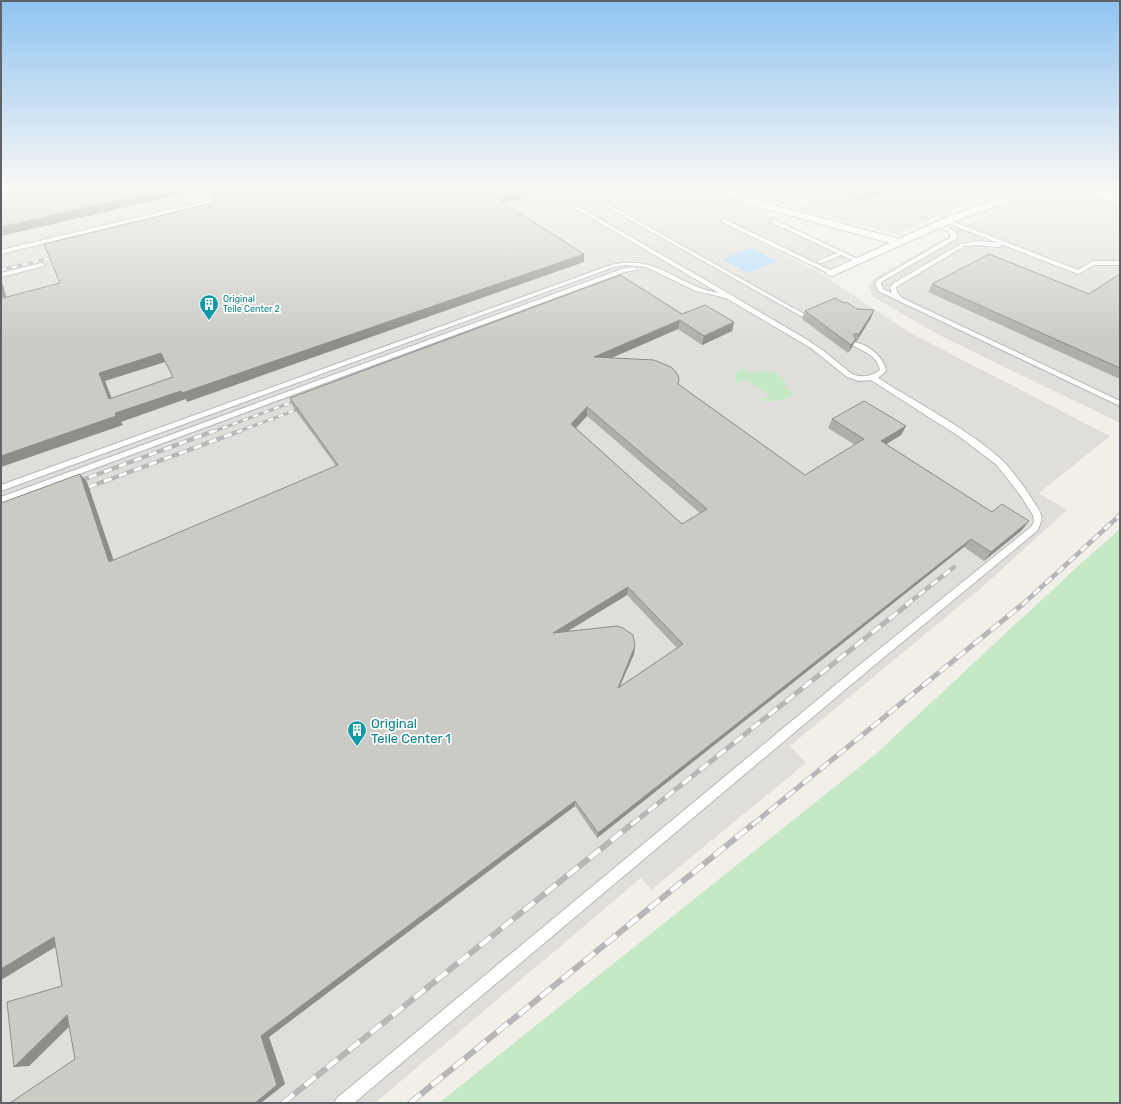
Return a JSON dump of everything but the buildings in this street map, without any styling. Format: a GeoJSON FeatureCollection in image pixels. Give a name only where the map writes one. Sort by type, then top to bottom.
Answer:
{"type":"FeatureCollection","features":[{"type":"Feature","properties":{"kind":"street"},"geometry":{"type":"LineString","coordinates":[[890,240],[899,242]]}},
{"type":"Feature","properties":{"kind":"street"},"geometry":{"type":"LineString","coordinates":[[832,273],[905,240]]}},
{"type":"Feature","properties":{"kind":"lane"},"geometry":{"type":"LineString","coordinates":[[1,252],[53,240]]}},
{"type":"Feature","properties":{"kind":"lane"},"geometry":{"type":"LineString","coordinates":[[631,240],[814,347],[850,376],[865,379],[873,378],[883,371],[883,365],[880,359],[854,344]]}},
{"type":"Feature","properties":{"kind":"lane"},"geometry":{"type":"LineString","coordinates":[[668,240],[803,315]]}},
{"type":"Feature","properties":{"kind":"lane"},"geometry":{"type":"LineString","coordinates":[[762,240],[832,273]]}},
{"type":"Feature","properties":{"kind":"lane"},"geometry":{"type":"LineString","coordinates":[[813,240],[859,261]]}},
{"type":"Feature","properties":{"kind":"lane"},"geometry":{"type":"LineString","coordinates":[[951,240],[881,280],[878,283],[880,290],[1120,404]]}},
{"type":"Feature","properties":{"kind":"lane"},"geometry":{"type":"LineString","coordinates":[[992,240],[1078,272],[1093,263],[1120,263]]}},
{"type":"Feature","properties":{"kind":"lane"},"geometry":{"type":"LineString","coordinates":[[903,302],[894,292],[893,287],[957,247],[969,244],[983,244],[1020,249]]}},
{"type":"Feature","properties":{"kind":"lane"},"geometry":{"type":"LineString","coordinates":[[820,262],[841,252]]}},
{"type":"Feature","properties":{"kind":"lane"},"geometry":{"type":"LineString","coordinates":[[1,488],[328,369],[624,264],[636,263],[657,268],[694,288]]}},
{"type":"Feature","properties":{"kind":"lane"},"geometry":{"type":"LineString","coordinates":[[1,275],[42,265]]}},
{"type":"Feature","properties":{"kind":"lane"},"geometry":{"type":"LineString","coordinates":[[1,500],[624,270],[632,268],[646,270],[664,279],[727,296]]}},
{"type":"Feature","properties":{"kind":"lane"},"geometry":{"type":"LineString","coordinates":[[302,389],[328,369]]}},
{"type":"Feature","properties":{"kind":"lane"},"geometry":{"type":"LineString","coordinates":[[342,1103],[861,670],[1034,529],[1038,522],[1037,515],[1024,494],[1000,463],[963,435],[873,378]]}},
{"type":"Feature","properties":{"kind":"shaded area","name":"Original Teile Center 1"},"geometry":{"type":"Polygon","coordinates":[[[1,240],[756,240],[820,273],[912,334],[1110,436],[1039,493],[1067,510],[981,588],[790,746],[806,763],[651,890],[641,878],[375,1103],[1,1103],[1,240]]]}},
{"type":"Feature","properties":{"kind":"shaded area","name":"Original Teile Center 1"},"geometry":{"type":"Polygon","coordinates":[[[767,240],[819,240],[855,256],[827,268],[767,240]]]}},
{"type":"Feature","properties":{"kind":"shaded area"},"geometry":{"type":"Polygon","coordinates":[[[943,240],[1120,240],[1120,423],[935,333],[872,296],[869,286],[875,278],[943,240]]]}},
{"type":"Feature","properties":{"kind":"green space"},"geometry":{"type":"Polygon","coordinates":[[[742,368],[749,373],[761,371],[779,375],[786,384],[786,390],[795,392],[788,398],[780,400],[761,400],[770,395],[745,379],[736,384],[736,375],[742,368]]]}},
{"type":"Feature","properties":{"kind":"green space"},"geometry":{"type":"Polygon","coordinates":[[[1120,529],[1120,1099],[1118,1103],[439,1103],[877,753],[1078,566],[1120,529]]]}},
{"type":"Feature","properties":{"kind":"water"},"geometry":{"type":"Polygon","coordinates":[[[752,248],[777,261],[748,273],[723,259],[752,248]]]}},
{"type":"Feature","properties":{"kind":"railway"},"geometry":{"type":"LineString","coordinates":[[1,270],[51,258]]}},
{"type":"Feature","properties":{"kind":"railway"},"geometry":{"type":"LineString","coordinates":[[212,432],[303,398]]}},
{"type":"Feature","properties":{"kind":"railway"},"geometry":{"type":"LineString","coordinates":[[237,432],[296,410]]}},
{"type":"Feature","properties":{"kind":"railway"},"geometry":{"type":"LineString","coordinates":[[74,483],[214,431]]}},
{"type":"Feature","properties":{"kind":"railway"},"geometry":{"type":"LineString","coordinates":[[89,487],[240,431]]}},
{"type":"Feature","properties":{"kind":"railway"},"geometry":{"type":"LineString","coordinates":[[1022,605],[1120,515]]}},
{"type":"Feature","properties":{"kind":"railway"},"geometry":{"type":"LineString","coordinates":[[906,605],[954,567]]}},
{"type":"Feature","properties":{"kind":"railway"},"geometry":{"type":"LineString","coordinates":[[631,825],[908,604]]}},
{"type":"Feature","properties":{"kind":"railway"},"geometry":{"type":"LineString","coordinates":[[752,825],[1023,604]]}},
{"type":"Feature","properties":{"kind":"railway"},"geometry":{"type":"LineString","coordinates":[[283,1103],[632,824]]}},
{"type":"Feature","properties":{"kind":"railway"},"geometry":{"type":"LineString","coordinates":[[410,1103],[753,824]]}},
{"type":"Feature","properties":{"kind":"place","name":"Original Teile Center 2"},"geometry":{"type":"Point","coordinates":[209,321]}},
{"type":"Feature","properties":{"kind":"place","name":"Original Teile Center 1"},"geometry":{"type":"Point","coordinates":[357,747]}}]}
